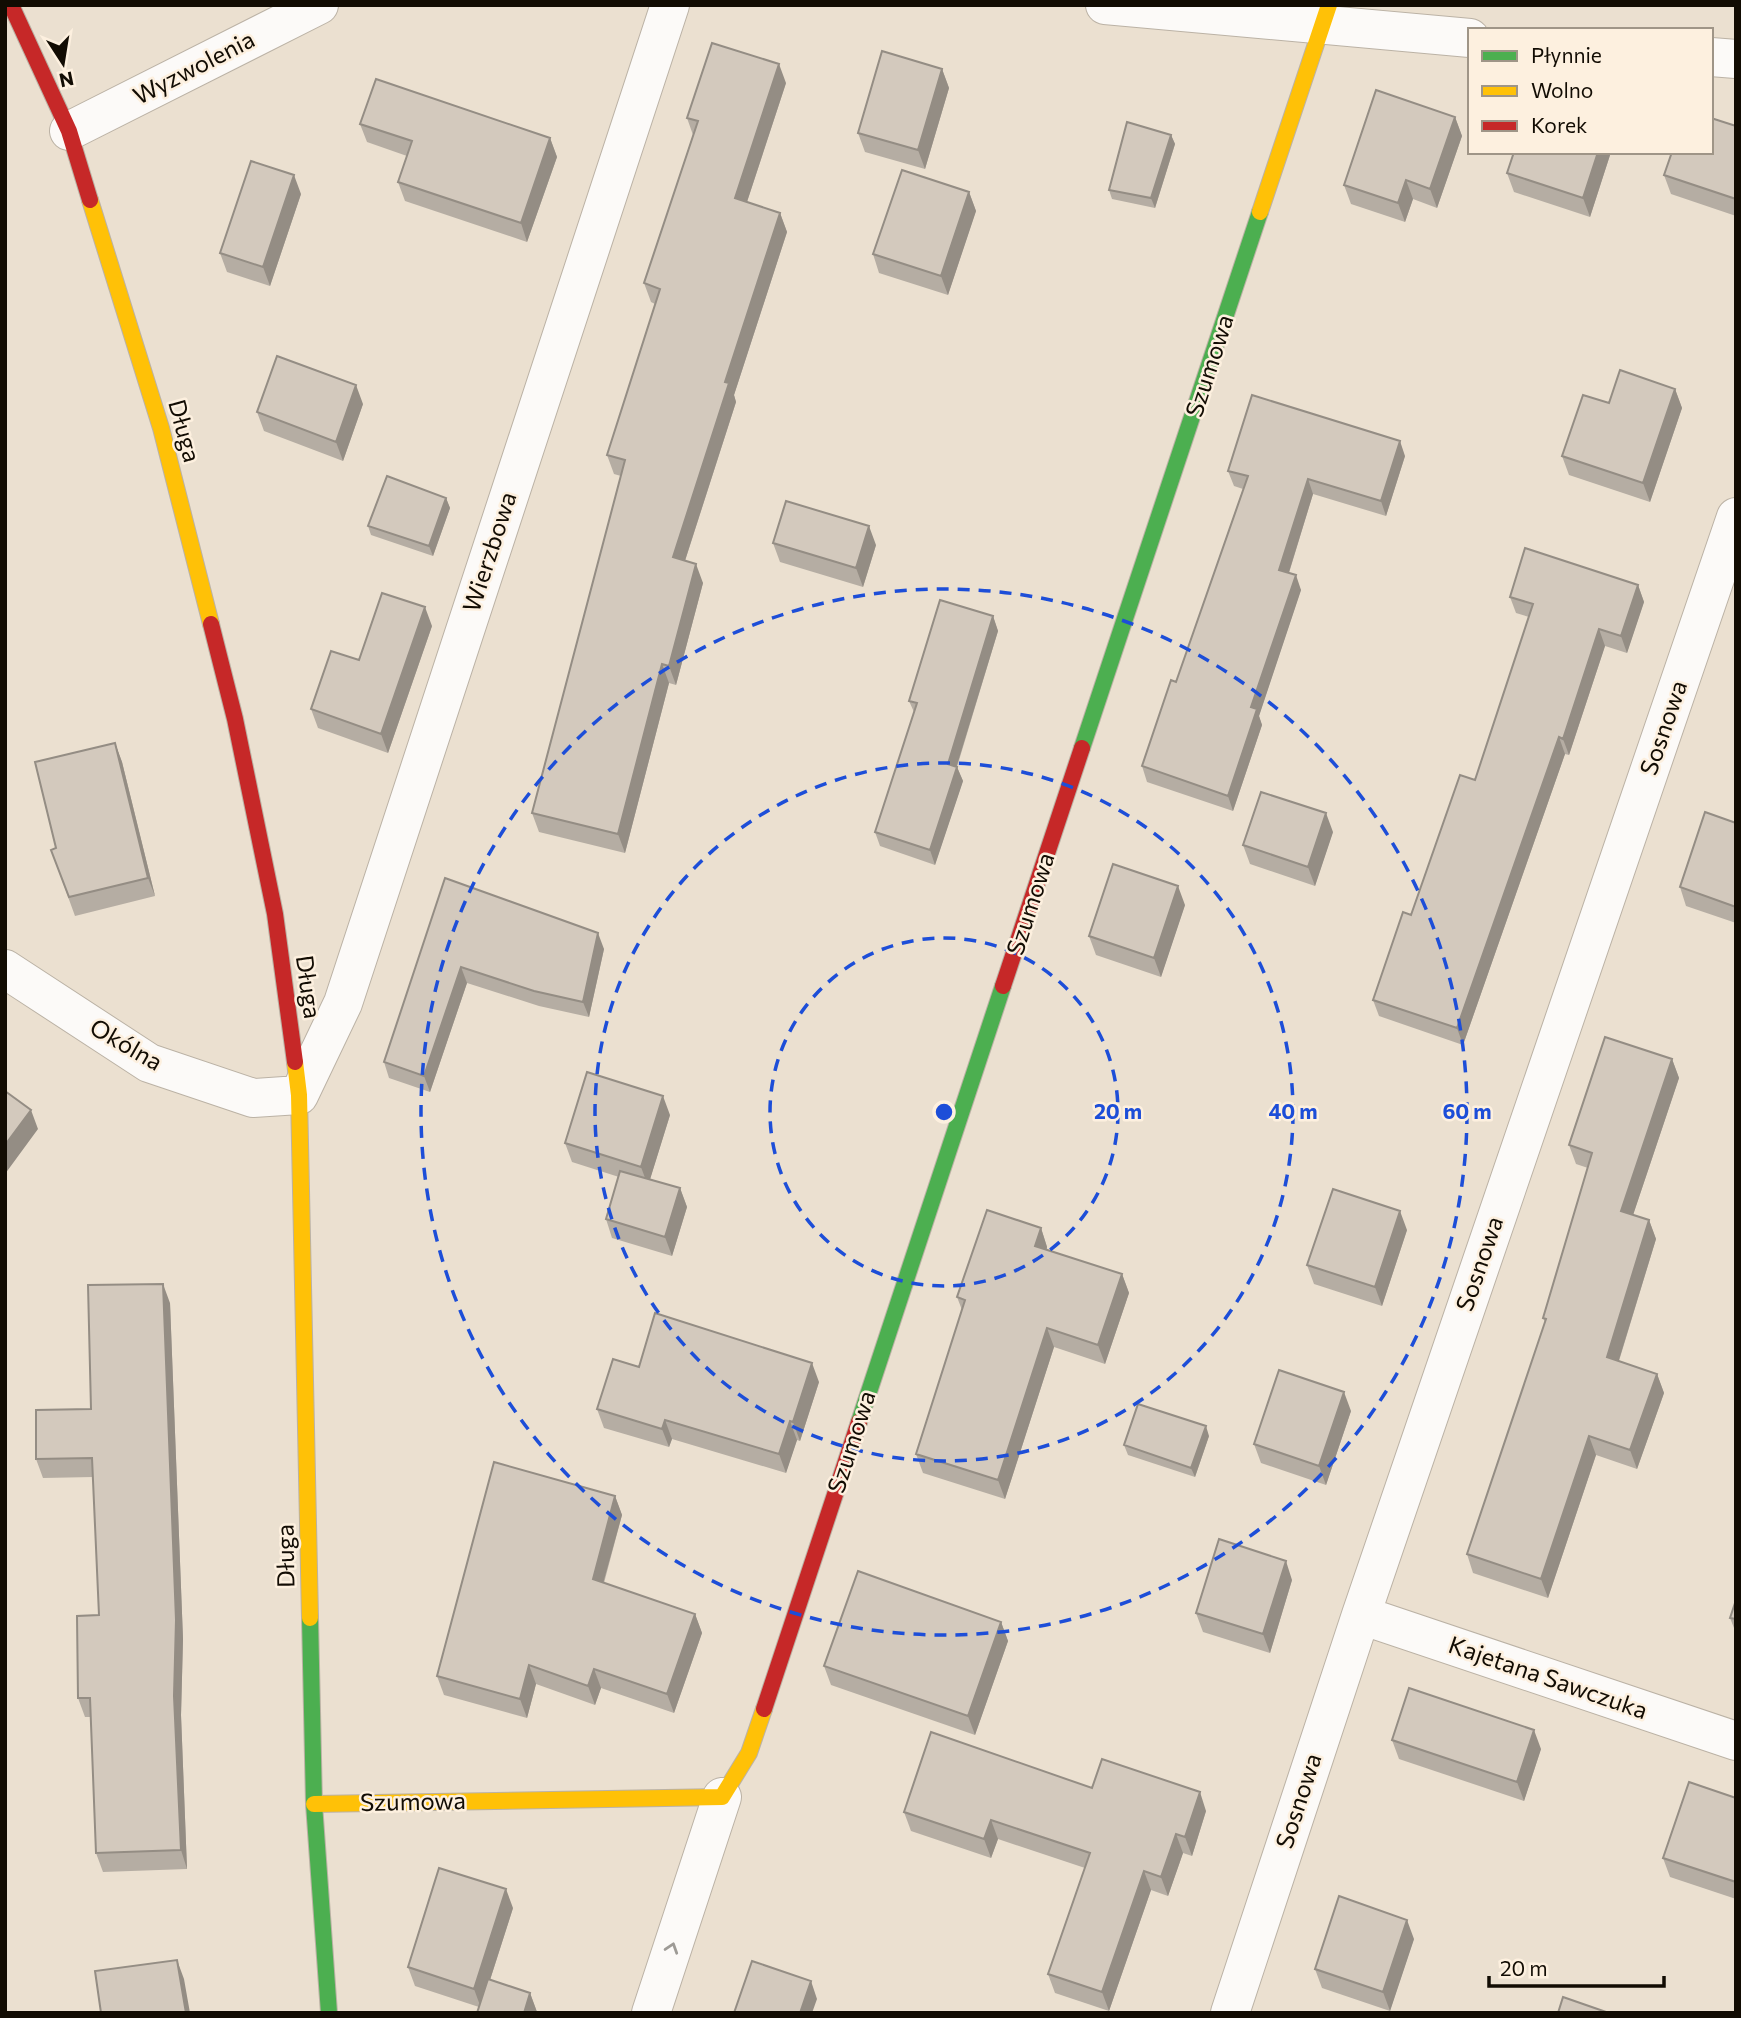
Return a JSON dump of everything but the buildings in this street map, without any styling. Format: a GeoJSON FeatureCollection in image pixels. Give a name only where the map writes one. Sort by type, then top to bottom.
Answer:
{"type":"FeatureCollection","features":[{"type":"Feature","properties":{"kind":"street","name":"Długa"},"geometry":{"type":"LineString","coordinates":[[11,5],[69,131],[161,428],[235,719],[275,914],[299,1095],[314,1804],[324,1976],[329,2013]]}},
{"type":"Feature","properties":{"kind":"street","name":"Wyzwolenia"},"geometry":{"type":"LineString","coordinates":[[69,131],[319,5]]}},
{"type":"Feature","properties":{"kind":"street","name":"Wierzbowa"},"geometry":{"type":"LineString","coordinates":[[299,1095],[343,1003],[670,5]]}},
{"type":"Feature","properties":{"kind":"street"},"geometry":{"type":"LineString","coordinates":[[1105,5],[1326,15],[1468,37]]}},
{"type":"Feature","properties":{"kind":"street","name":"Szumowa"},"geometry":{"type":"LineString","coordinates":[[651,2013],[722,1797],[749,1753],[1326,15]]}},
{"type":"Feature","properties":{"kind":"street"},"geometry":{"type":"LineString","coordinates":[[1713,57],[1736,59]]}},
{"type":"Feature","properties":{"kind":"street","name":"Sosnowa"},"geometry":{"type":"LineString","coordinates":[[1230,2013],[1360,1615],[1736,517]]}},
{"type":"Feature","properties":{"kind":"street","name":"Okólna"},"geometry":{"type":"LineString","coordinates":[[5,969],[149,1063],[253,1098],[299,1095]]}},
{"type":"Feature","properties":{"kind":"street","name":"Kajetana Sawczuka"},"geometry":{"type":"LineString","coordinates":[[1360,1615],[1736,1741]]}},
{"type":"Feature","properties":{"kind":"street","name":"Szumowa"},"geometry":{"type":"LineString","coordinates":[[314,1804],[722,1797]]}},
{"type":"Feature","properties":{"kind":"traffic: fast"},"geometry":{"type":"LineString","coordinates":[[1082,748],[1260,212]]}},
{"type":"Feature","properties":{"kind":"traffic: fast"},"geometry":{"type":"LineString","coordinates":[[859,1422],[1003,986]]}},
{"type":"Feature","properties":{"kind":"traffic: fast"},"geometry":{"type":"LineString","coordinates":[[310,1618],[314,1804],[329,2013]]}},
{"type":"Feature","properties":{"kind":"traffic: slow"},"geometry":{"type":"LineString","coordinates":[[1260,212],[1329,5]]}},
{"type":"Feature","properties":{"kind":"traffic: slow"},"geometry":{"type":"LineString","coordinates":[[90,200],[161,428],[211,624]]}},
{"type":"Feature","properties":{"kind":"traffic: slow"},"geometry":{"type":"LineString","coordinates":[[295,1062],[299,1095],[310,1618]]}},
{"type":"Feature","properties":{"kind":"traffic: slow"},"geometry":{"type":"LineString","coordinates":[[314,1804],[722,1797],[749,1753],[764,1709]]}},
{"type":"Feature","properties":{"kind":"traffic: jam"},"geometry":{"type":"LineString","coordinates":[[11,5],[69,131],[90,200]]}},
{"type":"Feature","properties":{"kind":"traffic: jam"},"geometry":{"type":"LineString","coordinates":[[211,624],[235,719],[275,914],[295,1062]]}},
{"type":"Feature","properties":{"kind":"traffic: jam"},"geometry":{"type":"LineString","coordinates":[[1003,986],[1082,748]]}},
{"type":"Feature","properties":{"kind":"traffic: jam"},"geometry":{"type":"LineString","coordinates":[[764,1709],[859,1422]]}}]}
